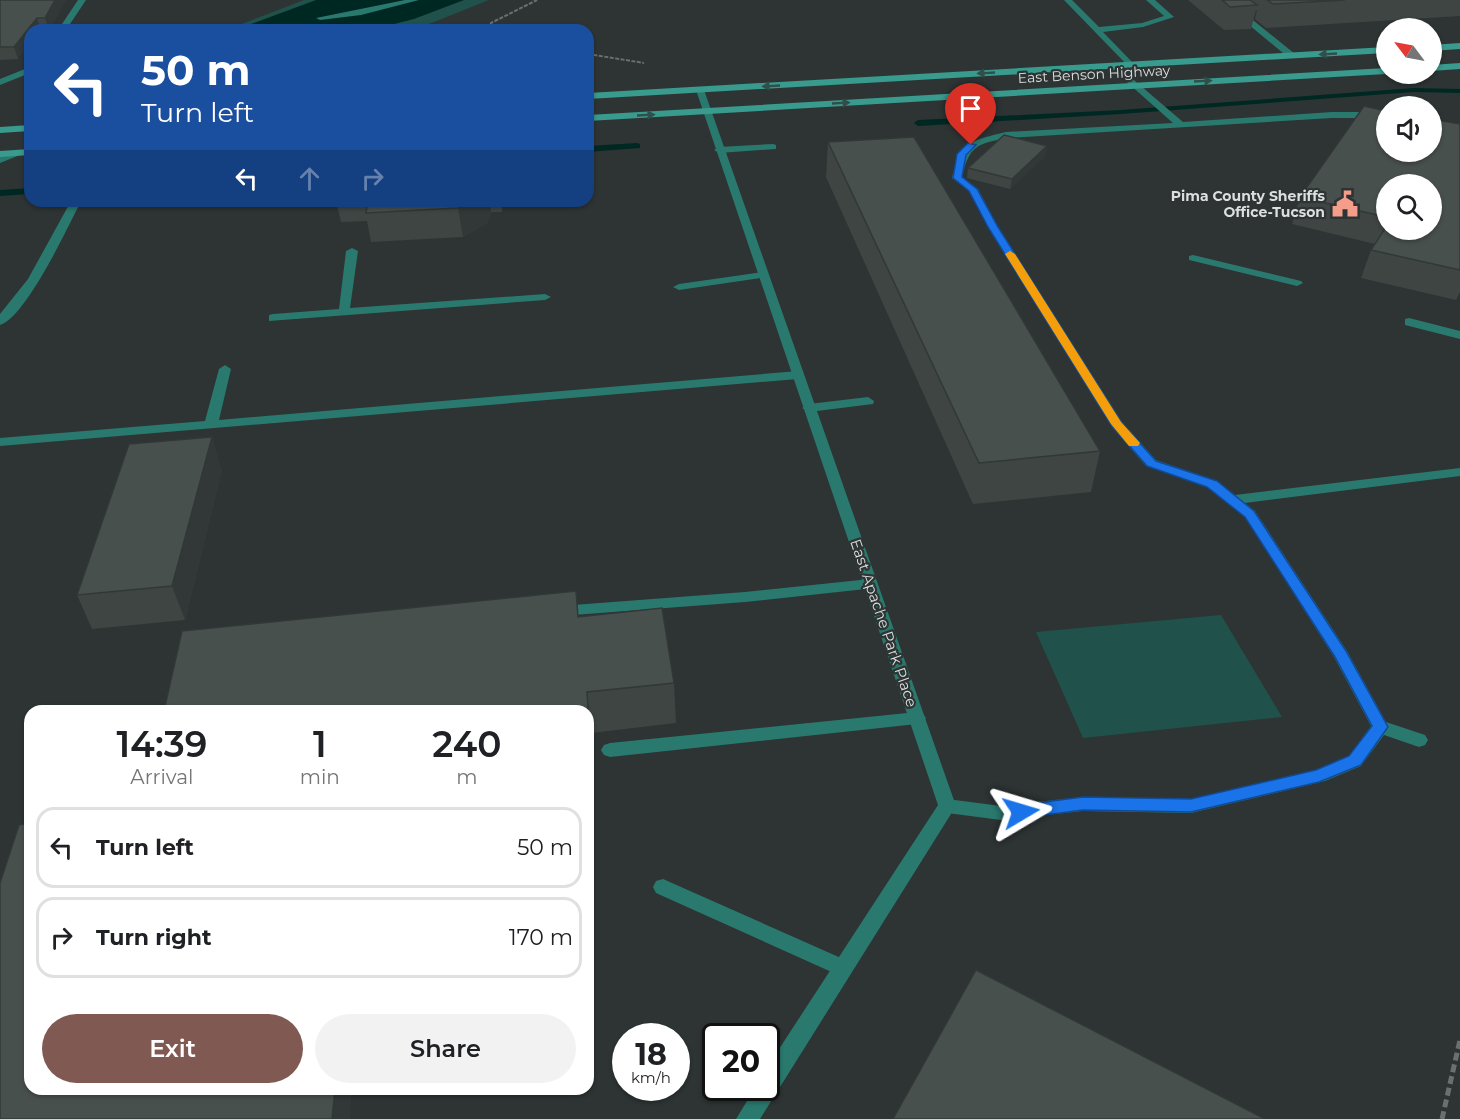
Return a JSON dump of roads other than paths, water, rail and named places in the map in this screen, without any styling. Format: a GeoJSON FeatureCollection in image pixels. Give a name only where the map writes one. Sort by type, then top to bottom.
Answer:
{"type":"FeatureCollection","features":[{"type":"Feature","properties":{"kind":"main road"},"geometry":{"type":"LineString","coordinates":[[1442,47],[1460,46]]}},
{"type":"Feature","properties":{"kind":"main road","name":"East Benson Highway"},"geometry":{"type":"LineString","coordinates":[[594,96],[1376,51]]}},
{"type":"Feature","properties":{"kind":"main road"},"geometry":{"type":"LineString","coordinates":[[1442,67],[1460,66]]}},
{"type":"Feature","properties":{"kind":"main road","name":"East Benson Highway"},"geometry":{"type":"LineString","coordinates":[[594,118],[1376,72]]}},
{"type":"Feature","properties":{"kind":"main road"},"geometry":{"type":"LineString","coordinates":[[0,130],[24,128]]}},
{"type":"Feature","properties":{"kind":"main road"},"geometry":{"type":"LineString","coordinates":[[0,154],[24,152]]}},
{"type":"Feature","properties":{"kind":"street"},"geometry":{"type":"LineString","coordinates":[[66,24],[82,0]]}},
{"type":"Feature","properties":{"kind":"street"},"geometry":{"type":"LineString","coordinates":[[320,18],[361,13],[415,0]]}},
{"type":"Feature","properties":{"kind":"street"},"geometry":{"type":"LineString","coordinates":[[1068,0],[1130,65]]}},
{"type":"Feature","properties":{"kind":"street"},"geometry":{"type":"LineString","coordinates":[[1096,30],[1143,25],[1170,17],[1150,0]]}},
{"type":"Feature","properties":{"kind":"street"},"geometry":{"type":"LineString","coordinates":[[1224,0],[1292,56]]}},
{"type":"Feature","properties":{"kind":"street"},"geometry":{"type":"LineString","coordinates":[[1242,15],[1252,14]]}},
{"type":"Feature","properties":{"kind":"street"},"geometry":{"type":"LineString","coordinates":[[1114,66],[1181,124]]}},
{"type":"Feature","properties":{"kind":"street"},"geometry":{"type":"LineString","coordinates":[[0,82],[24,72]]}},
{"type":"Feature","properties":{"kind":"street","name":"East Apache Park Place"},"geometry":{"type":"LineString","coordinates":[[700,90],[947,806]]}},
{"type":"Feature","properties":{"kind":"street"},"geometry":{"type":"LineString","coordinates":[[1376,115],[1332,115],[1006,135],[971,145],[962,154],[957,178],[973,189],[993,227],[1117,424],[1151,464],[1212,484],[1250,514],[1341,655],[1380,727],[1419,740]]}},
{"type":"Feature","properties":{"kind":"street"},"geometry":{"type":"LineString","coordinates":[[719,150],[773,147]]}},
{"type":"Feature","properties":{"kind":"street"},"geometry":{"type":"LineString","coordinates":[[0,160],[16,153]]}},
{"type":"Feature","properties":{"kind":"street"},"geometry":{"type":"LineString","coordinates":[[0,321],[19,303],[40,270],[73,207]]}},
{"type":"Feature","properties":{"kind":"street"},"geometry":{"type":"LineString","coordinates":[[344,313],[352,250]]}},
{"type":"Feature","properties":{"kind":"street"},"geometry":{"type":"LineString","coordinates":[[1193,258],[1297,283]]}},
{"type":"Feature","properties":{"kind":"street"},"geometry":{"type":"LineString","coordinates":[[679,287],[763,275]]}},
{"type":"Feature","properties":{"kind":"street"},"geometry":{"type":"LineString","coordinates":[[273,318],[545,297]]}},
{"type":"Feature","properties":{"kind":"street"},"geometry":{"type":"LineString","coordinates":[[1409,322],[1460,335]]}},
{"type":"Feature","properties":{"kind":"street"},"geometry":{"type":"LineString","coordinates":[[210,424],[225,369]]}},
{"type":"Feature","properties":{"kind":"street"},"geometry":{"type":"LineString","coordinates":[[0,442],[798,375]]}},
{"type":"Feature","properties":{"kind":"street"},"geometry":{"type":"LineString","coordinates":[[809,408],[868,401]]}},
{"type":"Feature","properties":{"kind":"street"},"geometry":{"type":"LineString","coordinates":[[1232,500],[1460,472]]}},
{"type":"Feature","properties":{"kind":"street"},"geometry":{"type":"LineString","coordinates":[[543,612],[745,597],[870,584]]}},
{"type":"Feature","properties":{"kind":"street"},"geometry":{"type":"LineString","coordinates":[[610,750],[917,718]]}},
{"type":"Feature","properties":{"kind":"street"},"geometry":{"type":"LineString","coordinates":[[748,1118],[947,806],[1001,813],[1083,804],[1191,806],[1319,776],[1355,761],[1380,727]]}},
{"type":"Feature","properties":{"kind":"street"},"geometry":{"type":"LineString","coordinates":[[663,887],[843,968]]}},
{"type":"Feature","properties":{"kind":"waterway"},"geometry":{"type":"LineString","coordinates":[[918,123],[1121,112],[1414,90],[1460,91]]}},
{"type":"Feature","properties":{"kind":"waterway"},"geometry":{"type":"LineString","coordinates":[[594,149],[637,146]]}},
{"type":"Feature","properties":{"kind":"waterway"},"geometry":{"type":"LineString","coordinates":[[0,193],[24,191]]}},
{"type":"Feature","properties":{"kind":"place","name":"Pima County Sheriffs Office-Tucson"},"geometry":{"type":"Point","coordinates":[1345,204]}}]}
